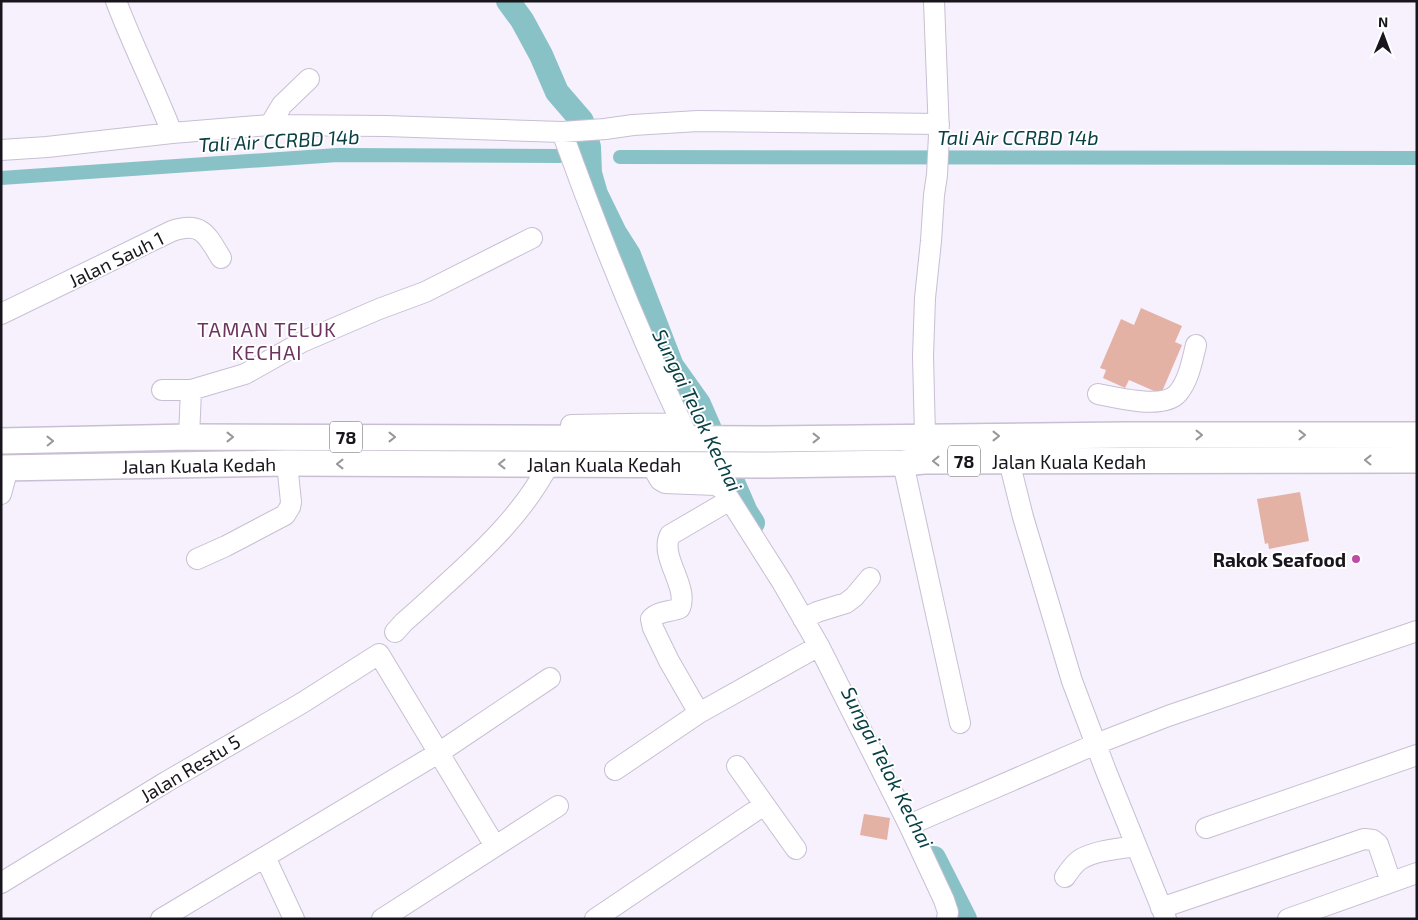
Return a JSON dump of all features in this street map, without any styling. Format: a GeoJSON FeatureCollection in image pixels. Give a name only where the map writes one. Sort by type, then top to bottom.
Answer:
{"type":"FeatureCollection","features":[{"type":"Feature","properties":{"kind":"main road","name":"Jalan Kuala Kedah"},"geometry":{"type":"LineString","coordinates":[[1,441],[189,437],[571,438],[687,433],[767,439],[925,436],[1417,435]]}},
{"type":"Feature","properties":{"kind":"main road"},"geometry":{"type":"LineString","coordinates":[[1150,435],[1155,453],[1160,461]]}},
{"type":"Feature","properties":{"kind":"main road","name":"Jalan Kuala Kedah"},"geometry":{"type":"LineString","coordinates":[[5,468],[287,463],[650,463],[767,465],[903,464],[924,461],[1417,460]]}},
{"type":"Feature","properties":{"kind":"street"},"geometry":{"type":"LineString","coordinates":[[116,1],[172,133]]}},
{"type":"Feature","properties":{"kind":"street"},"geometry":{"type":"LineString","coordinates":[[925,436],[922,356],[939,129],[934,1]]}},
{"type":"Feature","properties":{"kind":"street"},"geometry":{"type":"LineString","coordinates":[[270,125],[282,105],[309,79]]}},
{"type":"Feature","properties":{"kind":"street"},"geometry":{"type":"LineString","coordinates":[[1,150],[270,125],[568,131],[698,121],[939,129]]}},
{"type":"Feature","properties":{"kind":"street"},"geometry":{"type":"LineString","coordinates":[[568,131],[579,181],[650,355],[687,433]]}},
{"type":"Feature","properties":{"kind":"street","name":"Jalan Sauh 1"},"geometry":{"type":"LineString","coordinates":[[1,314],[183,228],[197,228],[204,233],[221,258]]}},
{"type":"Feature","properties":{"kind":"street"},"geometry":{"type":"LineString","coordinates":[[162,390],[191,390],[245,374],[302,342],[379,309],[425,292],[532,238]]}},
{"type":"Feature","properties":{"kind":"street"},"geometry":{"type":"LineString","coordinates":[[1098,394],[1143,403],[1175,396],[1187,377],[1196,345]]}},
{"type":"Feature","properties":{"kind":"street"},"geometry":{"type":"LineString","coordinates":[[189,437],[191,390]]}},
{"type":"Feature","properties":{"kind":"street"},"geometry":{"type":"LineString","coordinates":[[1143,403],[1150,435]]}},
{"type":"Feature","properties":{"kind":"street"},"geometry":{"type":"LineString","coordinates":[[1009,461],[1023,517],[1065,659],[1084,715],[1164,913],[1364,840],[1373,840],[1378,844],[1391,882]]}},
{"type":"Feature","properties":{"kind":"street"},"geometry":{"type":"LineString","coordinates":[[197,560],[285,515],[291,502],[287,463]]}},
{"type":"Feature","properties":{"kind":"street"},"geometry":{"type":"LineString","coordinates":[[650,463],[660,480],[665,483],[716,485],[722,489],[782,582],[809,616],[819,646],[910,824],[944,900],[948,912],[947,919]]}},
{"type":"Feature","properties":{"kind":"street"},"geometry":{"type":"LineString","coordinates":[[395,632],[476,557],[519,512],[539,484],[549,464]]}},
{"type":"Feature","properties":{"kind":"street"},"geometry":{"type":"LineString","coordinates":[[903,464],[960,722]]}},
{"type":"Feature","properties":{"kind":"street"},"geometry":{"type":"LineString","coordinates":[[1,494],[5,468]]}},
{"type":"Feature","properties":{"kind":"street"},"geometry":{"type":"LineString","coordinates":[[700,713],[669,661],[653,628],[651,619],[656,614],[676,610],[682,606],[680,590],[666,545],[670,535],[730,500]]}},
{"type":"Feature","properties":{"kind":"street"},"geometry":{"type":"LineString","coordinates":[[809,616],[846,603],[854,597],[870,578]]}},
{"type":"Feature","properties":{"kind":"street"},"geometry":{"type":"LineString","coordinates":[[910,824],[1096,744],[1168,716],[1417,631]]}},
{"type":"Feature","properties":{"kind":"street"},"geometry":{"type":"LineString","coordinates":[[615,770],[700,713],[819,646]]}},
{"type":"Feature","properties":{"kind":"street","name":"Jalan Restu 5"},"geometry":{"type":"LineString","coordinates":[[1,883],[166,782],[302,703],[379,654],[440,752]]}},
{"type":"Feature","properties":{"kind":"street"},"geometry":{"type":"LineString","coordinates":[[161,919],[440,752],[550,678]]}},
{"type":"Feature","properties":{"kind":"street"},"geometry":{"type":"LineString","coordinates":[[440,752],[496,846]]}},
{"type":"Feature","properties":{"kind":"street"},"geometry":{"type":"LineString","coordinates":[[1206,828],[1417,755]]}},
{"type":"Feature","properties":{"kind":"street"},"geometry":{"type":"LineString","coordinates":[[737,766],[796,849]]}},
{"type":"Feature","properties":{"kind":"street"},"geometry":{"type":"LineString","coordinates":[[595,919],[764,805]]}},
{"type":"Feature","properties":{"kind":"street"},"geometry":{"type":"LineString","coordinates":[[382,919],[558,806]]}},
{"type":"Feature","properties":{"kind":"street"},"geometry":{"type":"LineString","coordinates":[[1065,877],[1073,866],[1082,859],[1099,853],[1136,846]]}},
{"type":"Feature","properties":{"kind":"street"},"geometry":{"type":"LineString","coordinates":[[265,857],[294,919]]}},
{"type":"Feature","properties":{"kind":"street"},"geometry":{"type":"LineString","coordinates":[[1288,919],[1417,873]]}},
{"type":"Feature","properties":{"kind":"building"},"geometry":{"type":"Polygon","coordinates":[[[1141,308],[1182,326],[1175,342],[1182,345],[1161,394],[1129,380],[1125,388],[1103,378],[1106,370],[1100,368],[1121,319],[1134,325],[1141,308]]]}},
{"type":"Feature","properties":{"kind":"building"},"geometry":{"type":"Polygon","coordinates":[[[1300,492],[1309,541],[1269,549],[1268,543],[1265,544],[1257,499],[1300,492]]]}},
{"type":"Feature","properties":{"kind":"building"},"geometry":{"type":"Polygon","coordinates":[[[864,814],[890,818],[887,840],[860,835],[864,814]]]}},
{"type":"Feature","properties":{"kind":"waterway","name":"Sungai Telok Kechai"},"geometry":{"type":"LineString","coordinates":[[508,1],[522,20],[541,55],[557,92],[582,121],[589,147],[590,173],[596,194],[615,233],[629,255],[672,366],[699,404],[746,512],[753,523]]}},
{"type":"Feature","properties":{"kind":"waterway","name":"Tali Air CCRBD 14b"},"geometry":{"type":"LineString","coordinates":[[1,178],[338,155],[560,156]]}},
{"type":"Feature","properties":{"kind":"waterway","name":"Tali Air CCRBD 14b"},"geometry":{"type":"LineString","coordinates":[[620,157],[1417,158]]}},
{"type":"Feature","properties":{"kind":"waterway","name":"Sungai Telok Kechai"},"geometry":{"type":"LineString","coordinates":[[934,858],[965,919]]}},
{"type":"Feature","properties":{"kind":"place","name":"Rakok Seafood"},"geometry":{"type":"Point","coordinates":[1356,559]}},
{"type":"Feature","properties":{"kind":"district","name":"TAMAN TELUK KECHAI"},"geometry":{"type":"Point","coordinates":[267,340]}}]}
